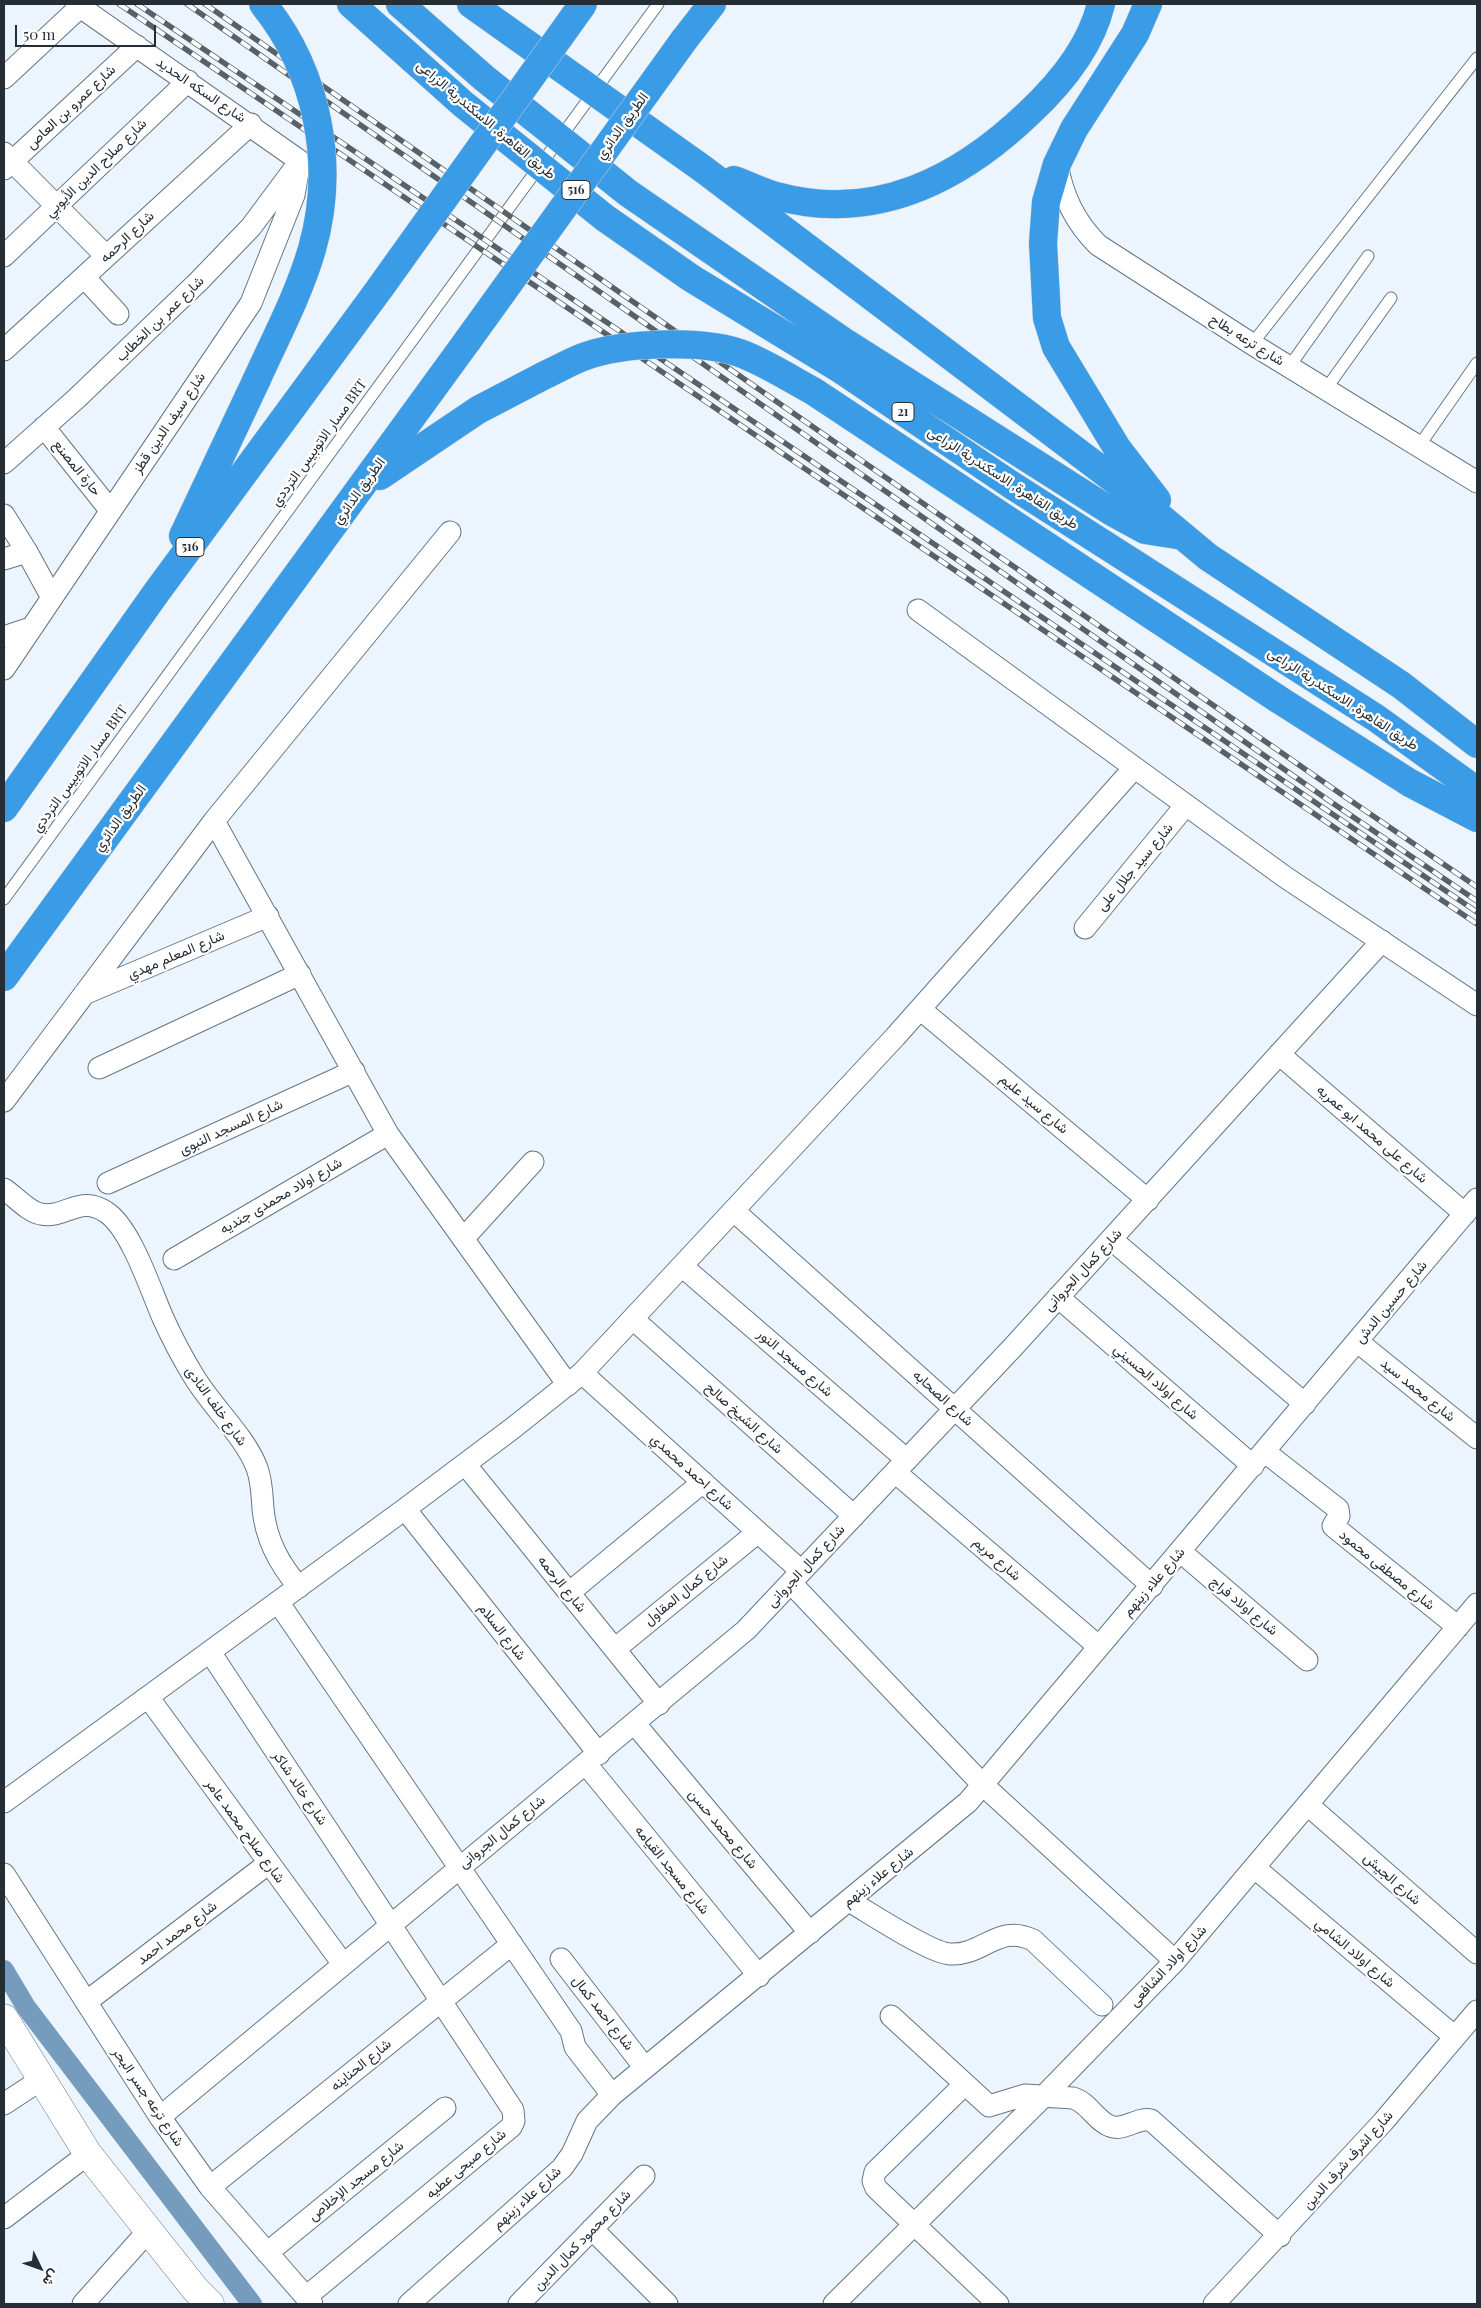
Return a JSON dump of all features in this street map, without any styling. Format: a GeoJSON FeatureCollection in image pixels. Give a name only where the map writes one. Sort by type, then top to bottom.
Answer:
{"type":"FeatureCollection","features":[{"type":"Feature","properties":{"kind":"highway"},"geometry":{"type":"LineString","coordinates":[[156,593],[258,379],[308,263],[318,224],[322,177],[319,127],[306,79],[285,35],[263,4]]}},
{"type":"Feature","properties":{"kind":"highway","name":"طريق القاهرة, الاسكندرية الزراعى"},"geometry":{"type":"LineString","coordinates":[[351,4],[464,104],[583,200],[691,278],[840,369],[1018,489],[1376,718],[1477,791]]}},
{"type":"Feature","properties":{"kind":"highway"},"geometry":{"type":"LineString","coordinates":[[400,4],[484,78],[628,193],[843,341],[1112,512],[1145,530],[1183,536]]}},
{"type":"Feature","properties":{"kind":"highway"},"geometry":{"type":"LineString","coordinates":[[471,4],[703,168],[1124,487],[1208,557],[1401,685],[1477,744]]}},
{"type":"Feature","properties":{"kind":"highway"},"geometry":{"type":"LineString","coordinates":[[486,4],[519,38]]}},
{"type":"Feature","properties":{"kind":"highway","name":"516"},"geometry":{"type":"LineString","coordinates":[[4,808],[156,593],[380,288],[584,4]]}},
{"type":"Feature","properties":{"kind":"highway","name":"الطريق الدائري"},"geometry":{"type":"LineString","coordinates":[[4,977],[358,494],[684,40],[712,4]]}},
{"type":"Feature","properties":{"kind":"highway"},"geometry":{"type":"LineString","coordinates":[[703,168],[775,196],[825,204],[876,201],[924,187],[974,160],[998,142],[1050,93],[1084,44],[1098,18],[1101,4]]}},
{"type":"Feature","properties":{"kind":"highway"},"geometry":{"type":"LineString","coordinates":[[1148,4],[1135,34],[1074,129],[1057,164],[1046,202],[1043,244],[1047,318],[1056,347],[1117,448],[1149,491],[1208,557]]}},
{"type":"Feature","properties":{"kind":"highway"},"geometry":{"type":"LineString","coordinates":[[358,494],[394,464],[470,415],[545,375],[585,357],[630,347],[675,344],[714,348],[744,355],[813,391],[1278,699],[1410,783],[1477,818]]}},
{"type":"Feature","properties":{"kind":"street","name":"شارع السكه الحديد"},"geometry":{"type":"LineString","coordinates":[[78,5],[251,124],[300,161]]}},
{"type":"Feature","properties":{"kind":"street"},"geometry":{"type":"LineString","coordinates":[[4,78],[78,5]]}},
{"type":"Feature","properties":{"kind":"street","name":"شارع عمرو بن العاص"},"geometry":{"type":"LineString","coordinates":[[7,161],[137,46]]}},
{"type":"Feature","properties":{"kind":"street","name":"شارع صلاح الدين الأيوبي"},"geometry":{"type":"LineString","coordinates":[[4,256],[188,81]]}},
{"type":"Feature","properties":{"kind":"street","name":"شارع الرحمه"},"geometry":{"type":"LineString","coordinates":[[4,350],[251,124]]}},
{"type":"Feature","properties":{"kind":"street"},"geometry":{"type":"LineString","coordinates":[[7,161],[57,205],[106,256]]}},
{"type":"Feature","properties":{"kind":"street","name":"شارع عمر بن الخطاب"},"geometry":{"type":"LineString","coordinates":[[4,463],[206,275],[250,227],[300,161]]}},
{"type":"Feature","properties":{"kind":"street","name":"شارع سيف الدين قطز"},"geometry":{"type":"LineString","coordinates":[[4,669],[51,596],[251,303],[294,195],[300,161]]}},
{"type":"Feature","properties":{"kind":"street","name":"شارع ترعه بطاح"},"geometry":{"type":"LineString","coordinates":[[1057,164],[1064,194],[1070,208],[1098,246],[1252,344],[1477,482]]}},
{"type":"Feature","properties":{"kind":"street"},"geometry":{"type":"LineString","coordinates":[[84,277],[118,314]]}},
{"type":"Feature","properties":{"kind":"street","name":"حارة المصنع"},"geometry":{"type":"LineString","coordinates":[[44,427],[110,510]]}},
{"type":"Feature","properties":{"kind":"street"},"geometry":{"type":"LineString","coordinates":[[4,515],[51,596]]}},
{"type":"Feature","properties":{"kind":"street"},"geometry":{"type":"LineString","coordinates":[[4,1102],[214,821],[450,532]]}},
{"type":"Feature","properties":{"kind":"street"},"geometry":{"type":"LineString","coordinates":[[4,559],[27,552]]}},
{"type":"Feature","properties":{"kind":"street"},"geometry":{"type":"LineString","coordinates":[[918,610],[1285,878],[1477,1006]]}},
{"type":"Feature","properties":{"kind":"street"},"geometry":{"type":"LineString","coordinates":[[4,637],[30,628]]}},
{"type":"Feature","properties":{"kind":"street"},"geometry":{"type":"LineString","coordinates":[[4,1802],[405,1509],[575,1379],[683,1267],[920,1009],[1134,768]]}},
{"type":"Feature","properties":{"kind":"street","name":"شارع سيد جلال على"},"geometry":{"type":"LineString","coordinates":[[1085,928],[1186,806]]}},
{"type":"Feature","properties":{"kind":"street","name":"شارع احمد محمدي"},"geometry":{"type":"LineString","coordinates":[[214,821],[388,1134],[463,1238],[575,1379],[703,1482],[758,1532],[796,1577],[983,1785],[1175,1961]]}},
{"type":"Feature","properties":{"kind":"street","name":"شارع المعلم مهدي"},"geometry":{"type":"LineString","coordinates":[[84,994],[268,916]]}},
{"type":"Feature","properties":{"kind":"street","name":"شارع كمال الجروانى"},"geometry":{"type":"LineString","coordinates":[[160,2117],[746,1630],[1148,1200],[1382,941]]}},
{"type":"Feature","properties":{"kind":"street"},"geometry":{"type":"LineString","coordinates":[[99,1068],[300,974]]}},
{"type":"Feature","properties":{"kind":"street","name":"شارع سيد عليم"},"geometry":{"type":"LineString","coordinates":[[920,1009],[1148,1200]]}},
{"type":"Feature","properties":{"kind":"street","name":"شارع على محمد ابو عمريه"},"geometry":{"type":"LineString","coordinates":[[1280,1054],[1471,1206]]}},
{"type":"Feature","properties":{"kind":"street","name":"شارع المسجد النبوى"},"geometry":{"type":"LineString","coordinates":[[108,1183],[354,1070]]}},
{"type":"Feature","properties":{"kind":"street","name":"شارع اولاد محمدى جنديه"},"geometry":{"type":"LineString","coordinates":[[174,1258],[388,1134]]}},
{"type":"Feature","properties":{"kind":"street"},"geometry":{"type":"LineString","coordinates":[[463,1238],[533,1162]]}},
{"type":"Feature","properties":{"kind":"street","name":"شارع خلف النادى"},"geometry":{"type":"LineString","coordinates":[[4,1189],[33,1212],[40,1214],[48,1215],[76,1206],[97,1207],[114,1219],[140,1262],[182,1357],[205,1394],[245,1445],[252,1457],[261,1482],[267,1531],[274,1551],[285,1570],[299,1587]]}},
{"type":"Feature","properties":{"kind":"street","name":"شارع حسين الدش"},"geometry":{"type":"LineString","coordinates":[[1305,1404],[1471,1206]]}},
{"type":"Feature","properties":{"kind":"street","name":"شارع الصحابه"},"geometry":{"type":"LineString","coordinates":[[734,1211],[1152,1586]]}},
{"type":"Feature","properties":{"kind":"street"},"geometry":{"type":"LineString","coordinates":[[1111,1240],[1305,1404]]}},
{"type":"Feature","properties":{"kind":"street","name":"شارع مسجد النور"},"geometry":{"type":"LineString","coordinates":[[683,1267],[901,1466]]}},
{"type":"Feature","properties":{"kind":"street","name":"شارع اولاد الحسيني"},"geometry":{"type":"LineString","coordinates":[[1058,1297],[1259,1459]]}},
{"type":"Feature","properties":{"kind":"street","name":"شارع الشيخ صالح"},"geometry":{"type":"LineString","coordinates":[[633,1319],[854,1516]]}},
{"type":"Feature","properties":{"kind":"street","name":"شارع محمد سيد"},"geometry":{"type":"LineString","coordinates":[[1358,1342],[1477,1438]]}},
{"type":"Feature","properties":{"kind":"street","name":"شارع علاء زينهم"},"geometry":{"type":"LineString","coordinates":[[410,2304],[562,2168],[572,2154],[587,2121],[612,2095],[940,1827],[983,1785],[1098,1646],[1152,1586],[1305,1404]]}},
{"type":"Feature","properties":{"kind":"street","name":"شارع مصطفى محمود"},"geometry":{"type":"LineString","coordinates":[[1259,1459],[1338,1509],[1339,1516],[1333,1524],[1334,1528],[1458,1627]]}},
{"type":"Feature","properties":{"kind":"street","name":"شارع الرحمه"},"geometry":{"type":"LineString","coordinates":[[465,1464],[659,1704]]}},
{"type":"Feature","properties":{"kind":"street","name":"شارع مريم"},"geometry":{"type":"LineString","coordinates":[[901,1466],[1098,1646]]}},
{"type":"Feature","properties":{"kind":"street"},"geometry":{"type":"LineString","coordinates":[[570,1592],[703,1482]]}},
{"type":"Feature","properties":{"kind":"street","name":"شارع السلام"},"geometry":{"type":"LineString","coordinates":[[405,1509],[592,1759]]}},
{"type":"Feature","properties":{"kind":"street","name":"شارع كمال المقاول"},"geometry":{"type":"LineString","coordinates":[[615,1649],[758,1532]]}},
{"type":"Feature","properties":{"kind":"street","name":"شارع اولاد فراج"},"geometry":{"type":"LineString","coordinates":[[1181,1552],[1307,1660]]}},
{"type":"Feature","properties":{"kind":"street"},"geometry":{"type":"LineString","coordinates":[[278,1602],[571,2031],[575,2048],[612,2095]]}},
{"type":"Feature","properties":{"kind":"street","name":"شارع اولاد الشافعى"},"geometry":{"type":"LineString","coordinates":[[834,2304],[1043,2097],[1175,1961],[1477,1604]]}},
{"type":"Feature","properties":{"kind":"street","name":"شارع خالد شاكر"},"geometry":{"type":"LineString","coordinates":[[210,1652],[390,1924]]}},
{"type":"Feature","properties":{"kind":"street","name":"شارع صلاح محمد عامر"},"geometry":{"type":"LineString","coordinates":[[148,1698],[343,1964]]}},
{"type":"Feature","properties":{"kind":"street","name":"شارع محمد حسن"},"geometry":{"type":"LineString","coordinates":[[635,1724],[810,1933]]}},
{"type":"Feature","properties":{"kind":"street","name":"شارع مسجد القيامه"},"geometry":{"type":"LineString","coordinates":[[592,1759],[758,1976]]}},
{"type":"Feature","properties":{"kind":"street","name":"شارع الجيش"},"geometry":{"type":"LineString","coordinates":[[1308,1805],[1477,1953]]}},
{"type":"Feature","properties":{"kind":"street","name":"شارع محمد احمد"},"geometry":{"type":"LineString","coordinates":[[86,2002],[269,1864]]}},
{"type":"Feature","properties":{"kind":"street","name":"شارع اولاد الشامي"},"geometry":{"type":"LineString","coordinates":[[1255,1868],[1455,2037]]}},
{"type":"Feature","properties":{"kind":"street","name":"شارع ترعه جسر البحر"},"geometry":{"type":"LineString","coordinates":[[4,1874],[160,2117],[210,2187],[309,2301]]}},
{"type":"Feature","properties":{"kind":"street"},"geometry":{"type":"LineString","coordinates":[[850,1901],[942,1953],[960,1954],[1000,1937],[1011,1934],[1023,1935],[1033,1940],[1102,2005]]}},
{"type":"Feature","properties":{"kind":"street","name":"شارع صبحى عطيه"},"geometry":{"type":"LineString","coordinates":[[309,2301],[511,2127],[514,2121],[513,2110],[390,1924]]}},
{"type":"Feature","properties":{"kind":"street","name":"شارع الحناينه"},"geometry":{"type":"LineString","coordinates":[[210,2187],[512,1944]]}},
{"type":"Feature","properties":{"kind":"street","name":"شارع احمد كمال"},"geometry":{"type":"LineString","coordinates":[[561,1958],[646,2068]]}},
{"type":"Feature","properties":{"kind":"street","name":"شارع اشرف شرف الدين"},"geometry":{"type":"LineString","coordinates":[[1214,2304],[1280,2236],[1383,2122],[1477,2010]]}},
{"type":"Feature","properties":{"kind":"street"},"geometry":{"type":"LineString","coordinates":[[891,2016],[989,2106],[1016,2096],[1079,2100],[1109,2126],[1117,2127],[1144,2118],[1157,2123],[1280,2236]]}},
{"type":"Feature","properties":{"kind":"street"},"geometry":{"type":"LineString","coordinates":[[4,2018],[88,2154],[210,2304]]}},
{"type":"Feature","properties":{"kind":"street"},"geometry":{"type":"LineString","coordinates":[[4,2104],[42,2079]]}},
{"type":"Feature","properties":{"kind":"street"},"geometry":{"type":"LineString","coordinates":[[964,2085],[875,2172],[873,2181],[876,2188],[913,2226],[998,2304]]}},
{"type":"Feature","properties":{"kind":"street","name":"شارع مسجد الإخلاص"},"geometry":{"type":"LineString","coordinates":[[267,2253],[445,2108]]}},
{"type":"Feature","properties":{"kind":"street"},"geometry":{"type":"LineString","coordinates":[[4,2218],[88,2154]]}},
{"type":"Feature","properties":{"kind":"street","name":"شارع محمود كمال الدين"},"geometry":{"type":"LineString","coordinates":[[519,2304],[644,2176]]}},
{"type":"Feature","properties":{"kind":"street"},"geometry":{"type":"LineString","coordinates":[[83,2304],[149,2230]]}},
{"type":"Feature","properties":{"kind":"street"},"geometry":{"type":"LineString","coordinates":[[592,2230],[667,2304]]}},
{"type":"Feature","properties":{"kind":"lane","name":"مسار الاتوبيس الترددي BRT"},"geometry":{"type":"LineString","coordinates":[[4,899],[658,4]]}},
{"type":"Feature","properties":{"kind":"lane"},"geometry":{"type":"LineString","coordinates":[[1252,344],[1477,58]]}},
{"type":"Feature","properties":{"kind":"lane"},"geometry":{"type":"LineString","coordinates":[[1289,367],[1368,256]]}},
{"type":"Feature","properties":{"kind":"lane"},"geometry":{"type":"LineString","coordinates":[[1326,389],[1392,298]]}},
{"type":"Feature","properties":{"kind":"lane"},"geometry":{"type":"LineString","coordinates":[[1419,446],[1477,363]]}},
{"type":"Feature","properties":{"kind":"waterway"},"geometry":{"type":"LineString","coordinates":[[4,1970],[26,2007],[252,2304]]}},
{"type":"Feature","properties":{"kind":"railway"},"geometry":{"type":"LineString","coordinates":[[119,4],[1477,924]]}},
{"type":"Feature","properties":{"kind":"railway"},"geometry":{"type":"LineString","coordinates":[[137,4],[1477,912]]}},
{"type":"Feature","properties":{"kind":"railway"},"geometry":{"type":"LineString","coordinates":[[187,4],[1331,802],[1477,901]]}},
{"type":"Feature","properties":{"kind":"railway"},"geometry":{"type":"LineString","coordinates":[[205,4],[1477,887]]}}]}
